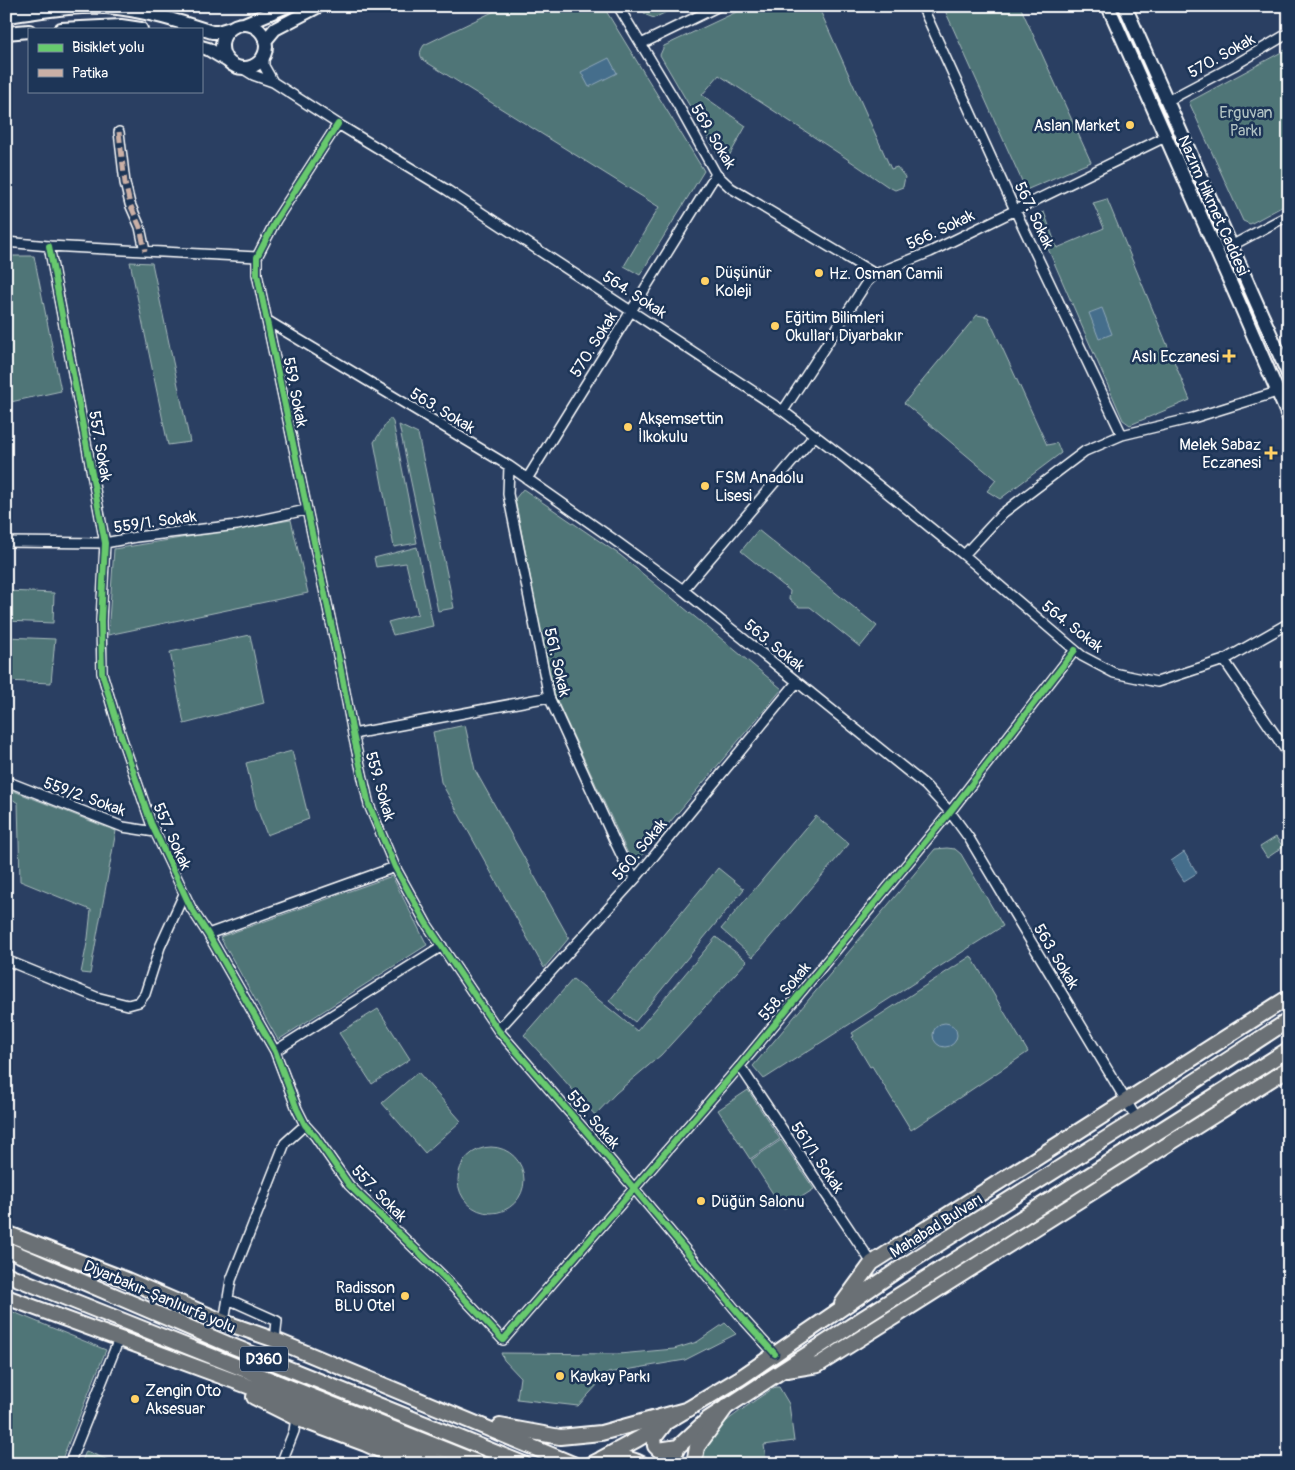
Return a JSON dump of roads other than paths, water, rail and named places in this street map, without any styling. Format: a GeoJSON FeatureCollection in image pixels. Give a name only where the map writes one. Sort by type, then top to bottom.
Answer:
{"type":"FeatureCollection","features":[{"type":"Feature","properties":{"kind":"main road"},"geometry":{"type":"LineString","coordinates":[[202,29],[218,32],[244,24],[287,6]]}},
{"type":"Feature","properties":{"kind":"main road"},"geometry":{"type":"LineString","coordinates":[[202,47],[240,68],[254,65],[264,55],[265,41],[274,28],[319,6]]}},
{"type":"Feature","properties":{"kind":"main road","name":"Nazım Hikmet Caddesi"},"geometry":{"type":"LineString","coordinates":[[1108,6],[1289,418]]}},
{"type":"Feature","properties":{"kind":"main road","name":"Nazım Hikmet Caddesi"},"geometry":{"type":"LineString","coordinates":[[1125,6],[1289,376]]}},
{"type":"Feature","properties":{"kind":"main road"},"geometry":{"type":"LineString","coordinates":[[6,16],[73,7],[105,7],[135,11],[197,28]]}},
{"type":"Feature","properties":{"kind":"main road"},"geometry":{"type":"LineString","coordinates":[[244,24],[258,29],[265,41]]}},
{"type":"Feature","properties":{"kind":"main road"},"geometry":{"type":"LineString","coordinates":[[80,28],[121,26],[134,28]]}},
{"type":"Feature","properties":{"kind":"main road"},"geometry":{"type":"LineString","coordinates":[[228,61],[222,48],[230,28]]}},
{"type":"Feature","properties":{"kind":"main road"},"geometry":{"type":"LineString","coordinates":[[6,33],[28,31]]}},
{"type":"Feature","properties":{"kind":"main road"},"geometry":{"type":"LineString","coordinates":[[835,1313],[872,1263],[1289,997]]}},
{"type":"Feature","properties":{"kind":"main road","name":"Mahabad Bulvarı"},"geometry":{"type":"LineString","coordinates":[[597,1462],[740,1378],[900,1269],[1289,1020]]}},
{"type":"Feature","properties":{"kind":"main road"},"geometry":{"type":"LineString","coordinates":[[670,1464],[678,1447],[708,1419],[727,1406],[1289,1049]]}},
{"type":"Feature","properties":{"kind":"main road"},"geometry":{"type":"LineString","coordinates":[[781,1371],[818,1365],[1289,1068]]}},
{"type":"Feature","properties":{"kind":"main road"},"geometry":{"type":"LineString","coordinates":[[6,1233],[169,1319]]}},
{"type":"Feature","properties":{"kind":"main road"},"geometry":{"type":"LineString","coordinates":[[6,1233],[126,1280],[224,1322],[275,1340],[573,1464]]}},
{"type":"Feature","properties":{"kind":"main road","name":"Diyarbakır-Şanlıurfa yolu"},"geometry":{"type":"LineString","coordinates":[[6,1249],[239,1349],[524,1464]]}},
{"type":"Feature","properties":{"kind":"main road","name":"D360"},"geometry":{"type":"LineString","coordinates":[[6,1274],[482,1464]]}},
{"type":"Feature","properties":{"kind":"main road"},"geometry":{"type":"LineString","coordinates":[[6,1297],[294,1403],[443,1464]]}},
{"type":"Feature","properties":{"kind":"main road"},"geometry":{"type":"LineString","coordinates":[[198,1368],[296,1418],[366,1444],[411,1464]]}},
{"type":"Feature","properties":{"kind":"main road"},"geometry":{"type":"LineString","coordinates":[[694,1464],[697,1447],[727,1406]]}},
{"type":"Feature","properties":{"kind":"main road"},"geometry":{"type":"LineString","coordinates":[[471,1420],[560,1437],[601,1433],[690,1409]]}},
{"type":"Feature","properties":{"kind":"main road"},"geometry":{"type":"LineString","coordinates":[[666,1422],[654,1438],[655,1446],[659,1450],[678,1447]]}},
{"type":"Feature","properties":{"kind":"main road"},"geometry":{"type":"LineString","coordinates":[[525,1443],[551,1464]]}},
{"type":"Feature","properties":{"kind":"main road"},"geometry":{"type":"LineString","coordinates":[[597,1462],[613,1456],[629,1458],[642,1464]]}},
{"type":"Feature","properties":{"kind":"street","name":"569. Sokak"},"geometry":{"type":"LineString","coordinates":[[618,6],[679,107],[716,174],[731,188],[874,274]]}},
{"type":"Feature","properties":{"kind":"street"},"geometry":{"type":"LineString","coordinates":[[641,44],[719,6]]}},
{"type":"Feature","properties":{"kind":"street","name":"567. Sokak"},"geometry":{"type":"LineString","coordinates":[[922,6],[1122,435]]}},
{"type":"Feature","properties":{"kind":"street","name":"570. Sokak"},"geometry":{"type":"LineString","coordinates":[[1167,101],[1233,66],[1289,33]]}},
{"type":"Feature","properties":{"kind":"street"},"geometry":{"type":"LineString","coordinates":[[264,55],[264,66],[272,82]]}},
{"type":"Feature","properties":{"kind":"street","name":"564. Sokak"},"geometry":{"type":"LineString","coordinates":[[240,68],[272,82],[447,190],[783,411],[964,555],[1082,656],[1114,674],[1157,682],[1224,660],[1289,623]]}},
{"type":"Feature","properties":{"kind":"street"},"geometry":{"type":"LineString","coordinates":[[6,242],[257,257],[276,220],[338,124]]}},
{"type":"Feature","properties":{"kind":"street"},"geometry":{"type":"LineString","coordinates":[[119,132],[125,183],[130,204],[140,227],[145,251]]}},
{"type":"Feature","properties":{"kind":"street","name":"566. Sokak"},"geometry":{"type":"LineString","coordinates":[[874,274],[930,252],[1165,137]]}},
{"type":"Feature","properties":{"kind":"street","name":"570. Sokak"},"geometry":{"type":"LineString","coordinates":[[527,479],[716,174]]}},
{"type":"Feature","properties":{"kind":"street"},"geometry":{"type":"LineString","coordinates":[[1231,246],[1289,215]]}},
{"type":"Feature","properties":{"kind":"street","name":"557. Sokak"},"geometry":{"type":"LineString","coordinates":[[49,246],[105,543],[101,621],[102,673],[121,736],[155,832],[191,908],[275,1051],[306,1125],[349,1185],[442,1275],[502,1340]]}},
{"type":"Feature","properties":{"kind":"street","name":"559. Sokak"},"geometry":{"type":"LineString","coordinates":[[257,257],[257,274],[369,805],[395,867],[426,923],[498,1030],[634,1188],[744,1321],[775,1354]]}},
{"type":"Feature","properties":{"kind":"street"},"geometry":{"type":"LineString","coordinates":[[783,411],[874,274]]}},
{"type":"Feature","properties":{"kind":"street","name":"563. Sokak"},"geometry":{"type":"LineString","coordinates":[[268,321],[527,479],[683,590],[925,785],[950,812],[969,838],[1128,1100],[1137,1119]]}},
{"type":"Feature","properties":{"kind":"street"},"geometry":{"type":"LineString","coordinates":[[964,555],[1003,513],[1084,451],[1122,435],[1193,418],[1277,392]]}},
{"type":"Feature","properties":{"kind":"street"},"geometry":{"type":"LineString","coordinates":[[683,590],[814,435]]}},
{"type":"Feature","properties":{"kind":"street","name":"561. Sokak"},"geometry":{"type":"LineString","coordinates":[[508,466],[508,494],[549,697],[614,842],[628,869],[636,878]]}},
{"type":"Feature","properties":{"kind":"street","name":"559/1. Sokak"},"geometry":{"type":"LineString","coordinates":[[6,542],[105,543],[136,537],[237,525],[306,510]]}},
{"type":"Feature","properties":{"kind":"street","name":"558. Sokak"},"geometry":{"type":"LineString","coordinates":[[502,1340],[740,1066],[950,812],[1075,650]]}},
{"type":"Feature","properties":{"kind":"street"},"geometry":{"type":"LineString","coordinates":[[1224,660],[1289,756]]}},
{"type":"Feature","properties":{"kind":"street","name":"560. Sokak"},"geometry":{"type":"LineString","coordinates":[[498,1030],[636,878],[797,682]]}},
{"type":"Feature","properties":{"kind":"street"},"geometry":{"type":"LineString","coordinates":[[353,734],[549,697]]}},
{"type":"Feature","properties":{"kind":"street","name":"559/2. Sokak"},"geometry":{"type":"LineString","coordinates":[[6,782],[123,827],[155,832]]}},
{"type":"Feature","properties":{"kind":"street"},"geometry":{"type":"LineString","coordinates":[[208,934],[395,867]]}},
{"type":"Feature","properties":{"kind":"street"},"geometry":{"type":"LineString","coordinates":[[6,960],[96,997],[128,1006],[133,1005],[139,1002],[145,994],[160,947],[184,894]]}},
{"type":"Feature","properties":{"kind":"street"},"geometry":{"type":"LineString","coordinates":[[275,1051],[442,946]]}},
{"type":"Feature","properties":{"kind":"street","name":"561/1. Sokak"},"geometry":{"type":"LineString","coordinates":[[740,1066],[872,1263]]}},
{"type":"Feature","properties":{"kind":"street"},"geometry":{"type":"LineString","coordinates":[[224,1322],[231,1280],[285,1143],[306,1125]]}},
{"type":"Feature","properties":{"kind":"street"},"geometry":{"type":"LineString","coordinates":[[228,1299],[277,1321],[275,1340]]}},
{"type":"Feature","properties":{"kind":"street"},"geometry":{"type":"LineString","coordinates":[[69,1464],[119,1339]]}},
{"type":"Feature","properties":{"kind":"street"},"geometry":{"type":"LineString","coordinates":[[281,1464],[294,1431],[296,1418]]}},
{"type":"Feature","properties":{"kind":"water"},"geometry":{"type":"Polygon","coordinates":[[[609,58],[617,73],[589,87],[581,72],[609,58]]]}},
{"type":"Feature","properties":{"kind":"water"},"geometry":{"type":"Polygon","coordinates":[[[1102,308],[1112,334],[1099,339],[1089,313],[1102,308]]]}},
{"type":"Feature","properties":{"kind":"water"},"geometry":{"type":"Polygon","coordinates":[[[1184,852],[1197,873],[1184,881],[1171,861],[1184,852]]]}},
{"type":"Feature","properties":{"kind":"water"},"geometry":{"type":"Polygon","coordinates":[[[945,1023],[954,1026],[957,1035],[954,1044],[945,1047],[936,1044],[933,1035],[936,1026],[945,1023]]]}},
{"type":"Feature","properties":{"kind":"place","name":"Aslan Market"},"geometry":{"type":"Point","coordinates":[1130,125]}},
{"type":"Feature","properties":{"kind":"place","name":"Hz. Osman Camii"},"geometry":{"type":"Point","coordinates":[819,273]}},
{"type":"Feature","properties":{"kind":"place","name":"Düşünür Koleji"},"geometry":{"type":"Point","coordinates":[705,281]}},
{"type":"Feature","properties":{"kind":"place","name":"Eğitim Bilimleri Okulları Diyarbakır"},"geometry":{"type":"Point","coordinates":[775,326]}},
{"type":"Feature","properties":{"kind":"place","name":"Aslı Eczanesi"},"geometry":{"type":"Point","coordinates":[1229,356]}},
{"type":"Feature","properties":{"kind":"place","name":"Akşemsettin İlkokulu"},"geometry":{"type":"Point","coordinates":[628,427]}},
{"type":"Feature","properties":{"kind":"place","name":"Melek Sabaz Eczanesi"},"geometry":{"type":"Point","coordinates":[1271,453]}},
{"type":"Feature","properties":{"kind":"place","name":"FSM Anadolu Lisesi"},"geometry":{"type":"Point","coordinates":[705,486]}},
{"type":"Feature","properties":{"kind":"place","name":"Düğün Salonu"},"geometry":{"type":"Point","coordinates":[701,1201]}},
{"type":"Feature","properties":{"kind":"place","name":"Radisson BLU Otel"},"geometry":{"type":"Point","coordinates":[405,1296]}},
{"type":"Feature","properties":{"kind":"place","name":"Kaykay Parkı"},"geometry":{"type":"Point","coordinates":[560,1376]}},
{"type":"Feature","properties":{"kind":"place","name":"Zengin Oto Aksesuar"},"geometry":{"type":"Point","coordinates":[135,1399]}},
{"type":"Feature","properties":{"kind":"park label","name":"Erguvan Parkı"},"geometry":{"type":"Point","coordinates":[1246,121]}}]}
